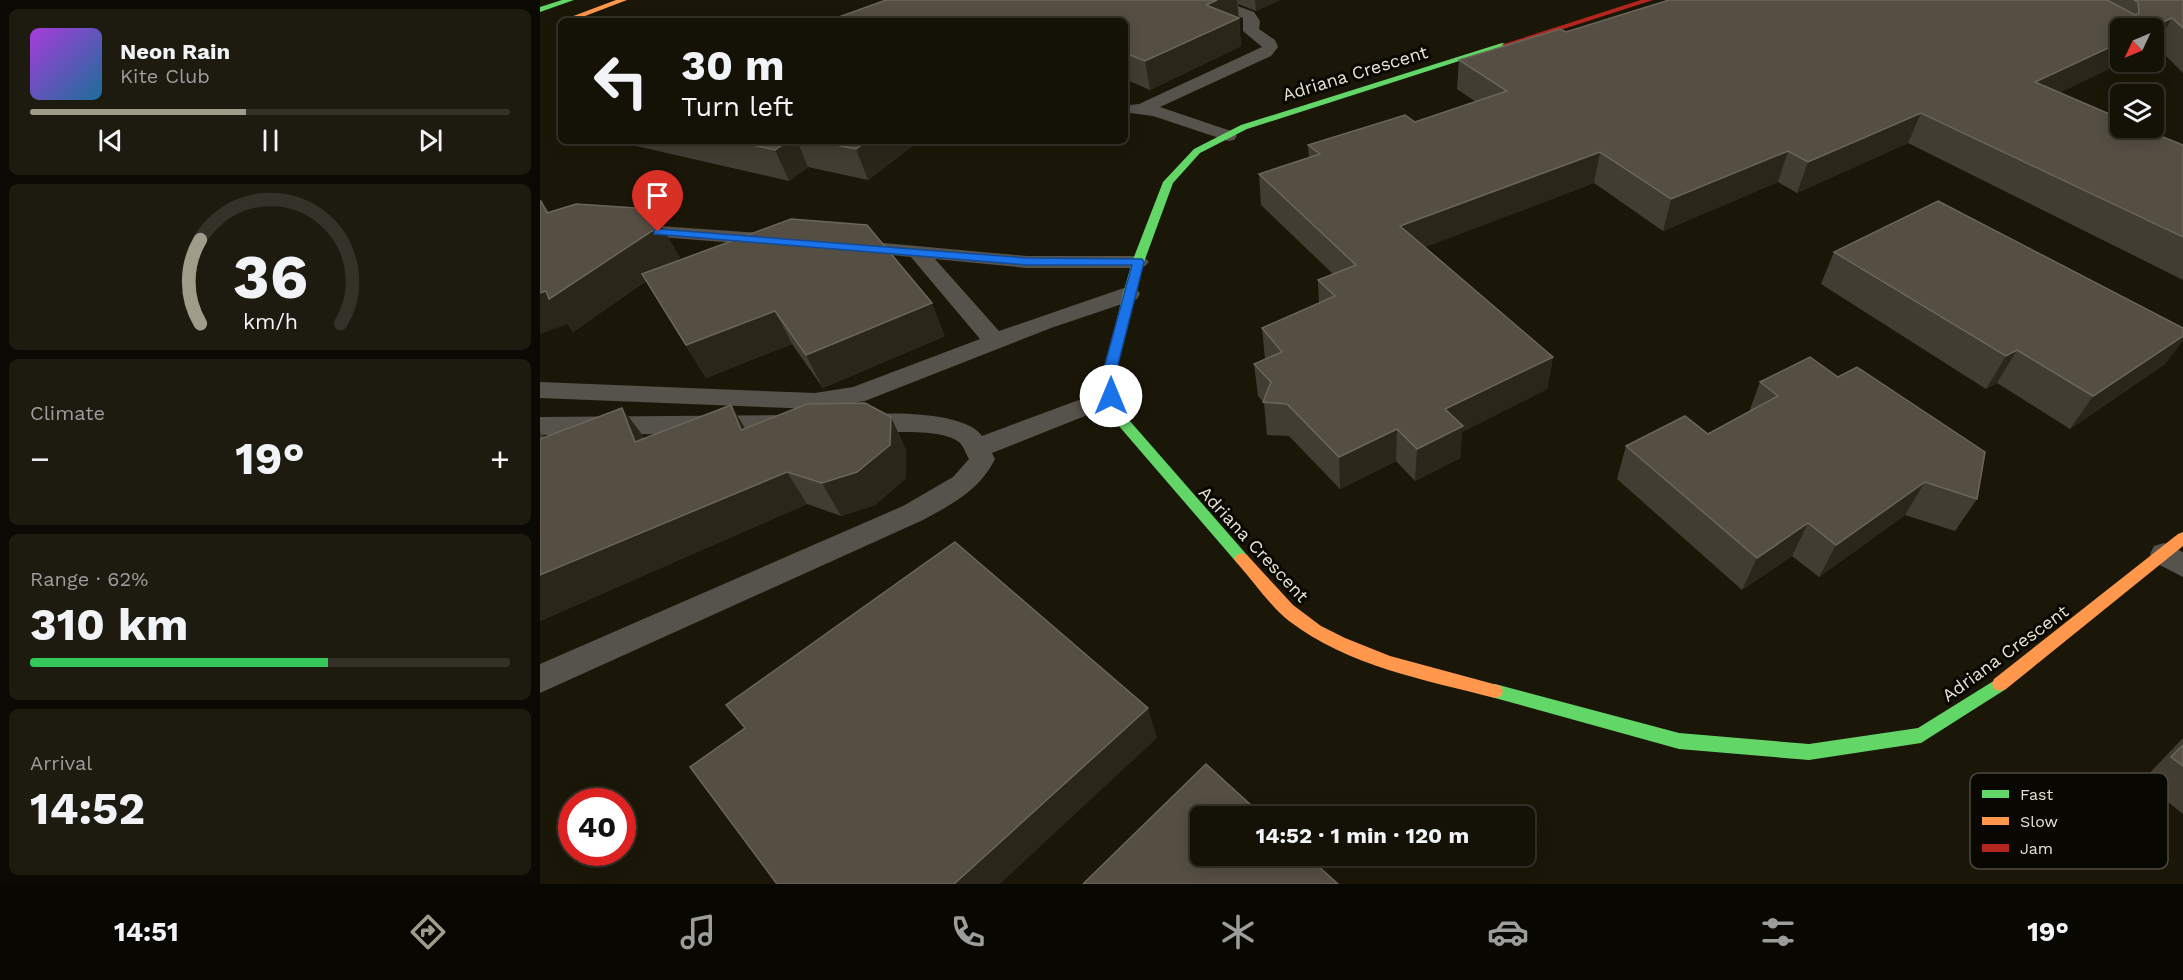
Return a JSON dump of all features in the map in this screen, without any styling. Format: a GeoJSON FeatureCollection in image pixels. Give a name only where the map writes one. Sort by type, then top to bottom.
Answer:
{"type":"FeatureCollection","features":[{"type":"Feature","properties":{"kind":"main road"},"geometry":{"type":"LineString","coordinates":[[540,10],[570,0]]}},
{"type":"Feature","properties":{"kind":"main road"},"geometry":{"type":"LineString","coordinates":[[573,18],[623,0]]}},
{"type":"Feature","properties":{"kind":"main road","name":"Adriana Crescent"},"geometry":{"type":"LineString","coordinates":[[1648,0],[1244,127],[1197,152],[1168,182],[1138,262],[1110,368],[1111,396],[1123,422],[1130,431],[1294,616],[1339,643],[1393,663],[1679,741],[1809,752],[1921,735],[2002,682],[2177,553]]}},
{"type":"Feature","properties":{"kind":"lane"},"geometry":{"type":"LineString","coordinates":[[1132,109],[1265,53],[1270,47],[1269,43],[1251,31],[1250,15],[1207,0]]}},
{"type":"Feature","properties":{"kind":"lane"},"geometry":{"type":"LineString","coordinates":[[1132,109],[1155,111],[1228,136]]}},
{"type":"Feature","properties":{"kind":"lane"},"geometry":{"type":"LineString","coordinates":[[611,228],[788,242]]}},
{"type":"Feature","properties":{"kind":"lane"},"geometry":{"type":"LineString","coordinates":[[835,245],[1027,262],[1138,262]]}},
{"type":"Feature","properties":{"kind":"lane"},"geometry":{"type":"LineString","coordinates":[[917,251],[996,342]]}},
{"type":"Feature","properties":{"kind":"lane"},"geometry":{"type":"LineString","coordinates":[[540,390],[838,400],[856,396],[1130,294]]}},
{"type":"Feature","properties":{"kind":"lane"},"geometry":{"type":"LineString","coordinates":[[976,449],[1111,396]]}},
{"type":"Feature","properties":{"kind":"lane"},"geometry":{"type":"LineString","coordinates":[[540,426],[650,423],[927,425],[967,435],[982,459],[979,467],[970,476],[913,513],[540,679]]}},
{"type":"Feature","properties":{"kind":"building"},"geometry":{"type":"Polygon","coordinates":[[[886,0],[1217,0],[1206,5],[1239,18],[1145,61],[1128,54],[1128,18],[836,18],[886,0]]]}},
{"type":"Feature","properties":{"kind":"building"},"geometry":{"type":"Polygon","coordinates":[[[1669,0],[2107,0],[2135,15],[2139,13],[2138,2],[2134,0],[2183,0],[2183,28],[2172,18],[2164,22],[2164,18],[2110,18],[2110,47],[2035,82],[2110,114],[2110,138],[2164,137],[2183,145],[2183,237],[1921,113],[1808,162],[1788,151],[1671,199],[1600,152],[1400,226],[1553,357],[1445,409],[1463,426],[1417,449],[1397,429],[1339,457],[1287,404],[1263,402],[1271,382],[1254,364],[1282,352],[1262,328],[1335,296],[1318,280],[1356,265],[1259,174],[1320,154],[1308,145],[1405,115],[1415,122],[1507,91],[1459,60],[1560,29],[1566,32],[1669,0]]]}},
{"type":"Feature","properties":{"kind":"building"},"geometry":{"type":"Polygon","coordinates":[[[748,144],[784,144],[775,150],[748,144]]]}},
{"type":"Feature","properties":{"kind":"building"},"geometry":{"type":"Polygon","coordinates":[[[831,144],[863,144],[856,149],[831,144]]]}},
{"type":"Feature","properties":{"kind":"building"},"geometry":{"type":"Polygon","coordinates":[[[540,201],[547,213],[576,204],[651,209],[661,225],[549,299],[546,291],[540,293],[540,201]]]}},
{"type":"Feature","properties":{"kind":"building"},"geometry":{"type":"Polygon","coordinates":[[[1938,201],[2183,328],[2183,336],[2093,396],[2017,350],[2006,356],[1834,252],[1938,201]]]}},
{"type":"Feature","properties":{"kind":"building"},"geometry":{"type":"Polygon","coordinates":[[[791,219],[867,225],[932,303],[806,355],[775,311],[686,345],[642,274],[791,219]]]}},
{"type":"Feature","properties":{"kind":"building"},"geometry":{"type":"Polygon","coordinates":[[[1810,357],[1838,377],[1857,367],[1985,452],[1977,499],[1925,482],[1836,545],[1808,523],[1757,558],[1626,446],[1685,416],[1708,434],[1778,396],[1760,382],[1810,357]]]}},
{"type":"Feature","properties":{"kind":"building"},"geometry":{"type":"Polygon","coordinates":[[[865,403],[891,417],[890,445],[857,472],[822,483],[787,472],[540,575],[540,439],[622,408],[635,442],[731,405],[741,430],[807,404],[865,403]]]}},
{"type":"Feature","properties":{"kind":"building"},"geometry":{"type":"Polygon","coordinates":[[[955,542],[1148,708],[954,884],[777,884],[690,767],[745,728],[726,705],[955,542]]]}},
{"type":"Feature","properties":{"kind":"building"},"geometry":{"type":"Polygon","coordinates":[[[2183,745],[2183,766],[2171,757],[2183,745]]]}},
{"type":"Feature","properties":{"kind":"building"},"geometry":{"type":"Polygon","coordinates":[[[1206,764],[1252,806],[1190,806],[1190,866],[1318,866],[1338,884],[1083,884],[1206,764]]]}},
{"type":"Feature","properties":{"kind":"traffic: fast"},"geometry":{"type":"LineString","coordinates":[[540,10],[570,0]]}},
{"type":"Feature","properties":{"kind":"traffic: fast"},"geometry":{"type":"LineString","coordinates":[[1242,559],[1123,422],[1111,396],[1111,368],[1129,294],[1138,262],[1168,182],[1197,151],[1244,127],[1505,45]]}},
{"type":"Feature","properties":{"kind":"traffic: fast"},"geometry":{"type":"LineString","coordinates":[[1495,691],[1679,741],[1809,752],[1921,735],[2000,684]]}},
{"type":"Feature","properties":{"kind":"traffic: slow"},"geometry":{"type":"LineString","coordinates":[[572,18],[623,0]]}},
{"type":"Feature","properties":{"kind":"traffic: slow"},"geometry":{"type":"LineString","coordinates":[[2000,684],[2183,538]]}},
{"type":"Feature","properties":{"kind":"traffic: slow"},"geometry":{"type":"LineString","coordinates":[[1242,559],[1287,610],[1315,631],[1364,654],[1390,663],[1495,691]]}},
{"type":"Feature","properties":{"kind":"traffic: jam"},"geometry":{"type":"LineString","coordinates":[[1505,45],[1649,0]]}},
{"type":"Feature","properties":{"kind":"route"},"geometry":{"type":"LineString","coordinates":[[658,232],[917,251],[1027,262],[1138,262],[1110,368],[1111,396]]}}]}
